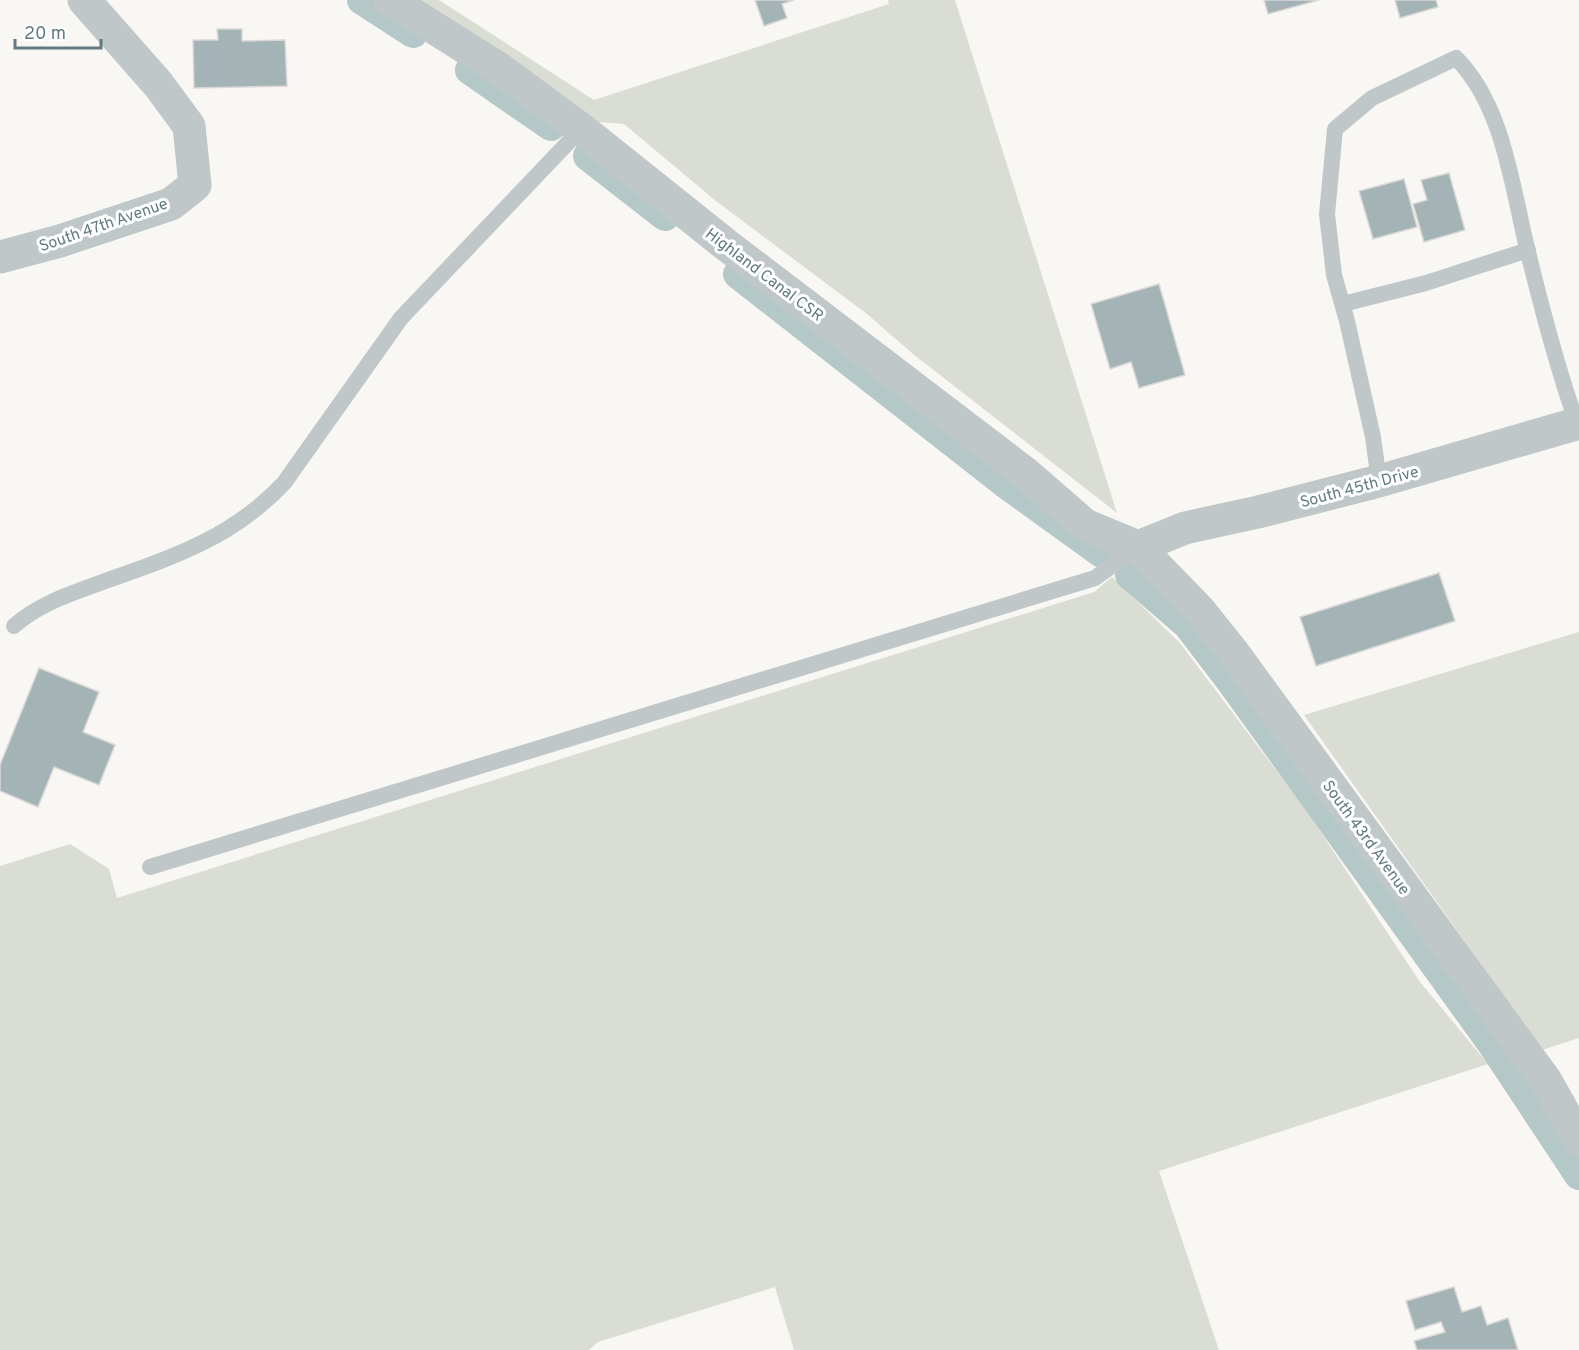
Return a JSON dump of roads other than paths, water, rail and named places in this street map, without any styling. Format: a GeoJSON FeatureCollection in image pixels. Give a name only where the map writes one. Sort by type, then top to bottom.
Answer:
{"type":"FeatureCollection","features":[{"type":"Feature","properties":{"kind":"street","name":"South 47th Avenue"},"geometry":{"type":"LineString","coordinates":[[0,256],[60,241],[171,204],[195,185],[189,126],[158,84],[84,0]]}},
{"type":"Feature","properties":{"kind":"street","name":"Highland Canal CSR"},"geometry":{"type":"LineString","coordinates":[[390,0],[498,68],[581,129],[725,244],[1024,472],[1085,525],[1138,547]]}},
{"type":"Feature","properties":{"kind":"street","name":"South 45th Drive"},"geometry":{"type":"LineString","coordinates":[[1138,547],[1185,528],[1379,481],[1578,423]]}},
{"type":"Feature","properties":{"kind":"street","name":"South 43rd Avenue"},"geometry":{"type":"LineString","coordinates":[[1138,547],[1200,611],[1232,651],[1546,1081],[1579,1140]]}},
{"type":"Feature","properties":{"kind":"lane"},"geometry":{"type":"LineString","coordinates":[[1379,481],[1373,437],[1343,304],[1334,275],[1327,214],[1335,129],[1372,98],[1456,58],[1473,74],[1504,144],[1558,370],[1578,423]]}},
{"type":"Feature","properties":{"kind":"lane"},"geometry":{"type":"LineString","coordinates":[[14,626],[39,607],[211,540],[230,530],[270,498],[284,483],[401,318],[581,129]]}},
{"type":"Feature","properties":{"kind":"lane"},"geometry":{"type":"LineString","coordinates":[[1343,304],[1426,283],[1528,250]]}},
{"type":"Feature","properties":{"kind":"lane"},"geometry":{"type":"LineString","coordinates":[[150,867],[1095,578],[1138,547]]}},
{"type":"Feature","properties":{"kind":"waterway"},"geometry":{"type":"LineString","coordinates":[[362,0],[413,33]]}},
{"type":"Feature","properties":{"kind":"waterway"},"geometry":{"type":"LineString","coordinates":[[470,70],[551,126]]}},
{"type":"Feature","properties":{"kind":"waterway"},"geometry":{"type":"LineString","coordinates":[[588,156],[665,216]]}},
{"type":"Feature","properties":{"kind":"waterway"},"geometry":{"type":"LineString","coordinates":[[738,274],[1005,483],[1102,553]]}},
{"type":"Feature","properties":{"kind":"waterway"},"geometry":{"type":"LineString","coordinates":[[1130,575],[1188,625],[1233,684],[1493,1045],[1579,1175]]}}]}
